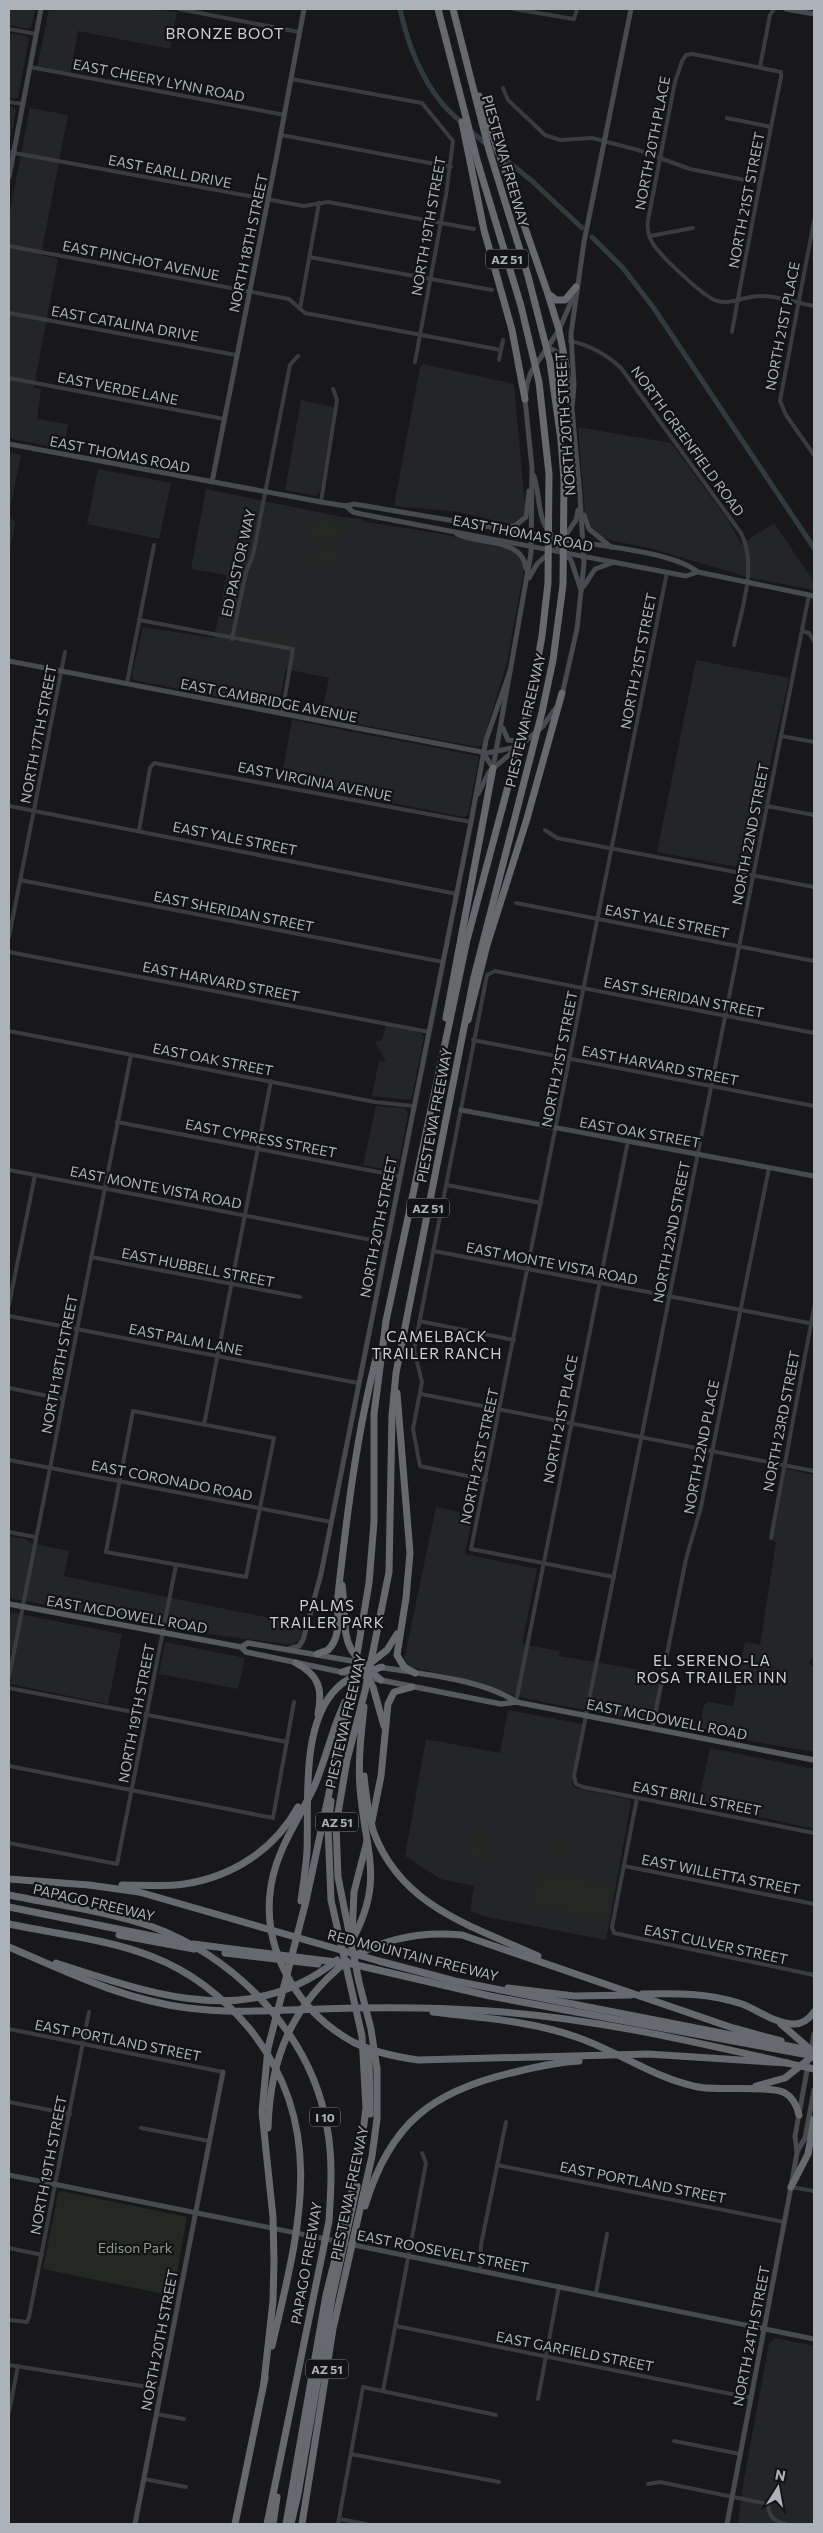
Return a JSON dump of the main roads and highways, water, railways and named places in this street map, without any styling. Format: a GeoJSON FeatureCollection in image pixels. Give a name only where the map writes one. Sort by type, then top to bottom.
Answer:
{"type":"FeatureCollection","features":[{"type":"Feature","properties":{"kind":"highway"},"geometry":{"type":"LineString","coordinates":[[438,9],[459,97],[490,252],[512,330],[525,399]]}},
{"type":"Feature","properties":{"kind":"highway","name":"PIESTEWA FREEWAY"},"geometry":{"type":"LineString","coordinates":[[307,2502],[333,2329],[372,2156],[378,2104],[377,2070],[371,2029],[359,1982],[338,1877],[336,1825],[347,1760],[365,1691],[389,1572],[392,1415],[396,1373],[461,1042],[489,911],[542,712],[553,660],[563,586],[565,520],[561,440],[550,362],[496,174],[453,9]]}},
{"type":"Feature","properties":{"kind":"highway"},"geometry":{"type":"LineString","coordinates":[[468,70],[548,291],[559,330],[566,366]]}},
{"type":"Feature","properties":{"kind":"highway","name":"PIESTEWA FREEWAY"},"geometry":{"type":"LineString","coordinates":[[265,2112],[268,2048],[299,1929],[351,1690],[373,1551],[374,1414],[386,1321],[444,1039],[467,940],[524,731],[538,660],[548,583],[550,519],[548,465],[539,382],[521,306],[459,97]]}},
{"type":"Feature","properties":{"kind":"highway"},"geometry":{"type":"LineString","coordinates":[[548,291],[551,297],[561,301],[569,298],[576,287]]}},
{"type":"Feature","properties":{"kind":"highway"},"geometry":{"type":"LineString","coordinates":[[461,1042],[472,1010],[487,945],[526,822],[562,694]]}},
{"type":"Feature","properties":{"kind":"highway"},"geometry":{"type":"LineString","coordinates":[[444,1039],[447,1005],[486,814],[493,768]]}},
{"type":"Feature","properties":{"kind":"highway"},"geometry":{"type":"LineString","coordinates":[[317,1654],[328,1650],[335,1641],[338,1595],[342,1580],[352,1488],[372,1373],[386,1321]]}},
{"type":"Feature","properties":{"kind":"highway"},"geometry":{"type":"LineString","coordinates":[[396,1373],[410,1553],[406,1598],[397,1650],[398,1659],[404,1667],[415,1673]]}},
{"type":"Feature","properties":{"kind":"highway"},"geometry":{"type":"LineString","coordinates":[[342,1580],[345,1636],[373,1687],[384,1726]]}},
{"type":"Feature","properties":{"kind":"highway"},"geometry":{"type":"LineString","coordinates":[[316,1729],[322,1710],[332,1693],[387,1650],[400,1625]]}},
{"type":"Feature","properties":{"kind":"highway"},"geometry":{"type":"LineString","coordinates":[[349,1661],[381,1680]]}},
{"type":"Feature","properties":{"kind":"highway"},"geometry":{"type":"LineString","coordinates":[[296,1663],[310,1672],[319,1685],[320,1704],[309,1767],[307,1853],[299,1929]]}},
{"type":"Feature","properties":{"kind":"highway"},"geometry":{"type":"LineString","coordinates":[[342,1672],[382,1667]]}},
{"type":"Feature","properties":{"kind":"highway"},"geometry":{"type":"LineString","coordinates":[[353,1954],[354,1892],[357,1871],[377,1803],[384,1726],[390,1696],[398,1689],[412,1686]]}},
{"type":"Feature","properties":{"kind":"highway"},"geometry":{"type":"LineString","coordinates":[[351,1690],[340,1713],[313,1788],[281,1852],[270,1894],[273,1936],[283,1969],[295,1991],[308,2007],[336,2031],[354,2042],[381,2053],[418,2060],[573,2059],[681,2054],[757,2062],[787,2062],[813,2053]]}},
{"type":"Feature","properties":{"kind":"highway"},"geometry":{"type":"LineString","coordinates":[[22,1953],[135,1989],[209,2000],[264,1997],[291,1990],[322,1972],[341,1957],[358,1929],[364,1915],[372,1876],[359,1770],[365,1691]]}},
{"type":"Feature","properties":{"kind":"highway"},"geometry":{"type":"LineString","coordinates":[[361,1735],[365,1790],[374,1833],[404,1882],[440,1912],[591,1979]]}},
{"type":"Feature","properties":{"kind":"highway"},"geometry":{"type":"LineString","coordinates":[[287,2524],[326,2295],[359,2162],[366,2108],[362,2036],[331,1900],[328,1826],[337,1751]]}},
{"type":"Feature","properties":{"kind":"highway"},"geometry":{"type":"LineString","coordinates":[[89,1885],[176,1885],[219,1875],[253,1858],[283,1830],[323,1761]]}},
{"type":"Feature","properties":{"kind":"highway","name":"RED MOUNTAIN FREEWAY"},"geometry":{"type":"LineString","coordinates":[[9,1879],[121,1888],[168,1898],[277,1931],[402,1974],[486,1987],[789,2047]]}},
{"type":"Feature","properties":{"kind":"highway","name":"PAPAGO FREEWAY"},"geometry":{"type":"LineString","coordinates":[[9,1895],[117,1917],[152,1927],[179,1938],[213,1958],[248,1986],[299,2048],[310,2072],[327,2126],[331,2188],[330,2213],[267,2524]]}},
{"type":"Feature","properties":{"kind":"highway"},"geometry":{"type":"LineString","coordinates":[[9,1907],[206,1946],[332,1960],[402,1974],[656,2034],[787,2062]]}},
{"type":"Feature","properties":{"kind":"highway"},"geometry":{"type":"LineString","coordinates":[[9,1911],[187,1948],[402,1974],[499,1997],[789,2047],[813,2053]]}},
{"type":"Feature","properties":{"kind":"highway","name":"PAPAGO FREEWAY"},"geometry":{"type":"LineString","coordinates":[[9,1924],[118,1946],[152,1956],[177,1968],[217,1994],[256,2037],[284,2086],[299,2136],[302,2186],[300,2214],[235,2524]]}},
{"type":"Feature","properties":{"kind":"highway"},"geometry":{"type":"LineString","coordinates":[[264,2382],[272,2310],[274,2261],[274,2229],[265,2112],[280,2053],[304,2005],[338,1968],[364,1950],[393,1939],[426,1933],[462,1935],[789,2047]]}},
{"type":"Feature","properties":{"kind":"highway"},"geometry":{"type":"LineString","coordinates":[[9,1947],[99,1986],[186,2008],[243,2012],[350,2008],[408,2010],[486,2018],[548,2029],[592,2043],[687,2084],[712,2089],[781,2091],[792,2099],[799,2115]]}},
{"type":"Feature","properties":{"kind":"highway"},"geometry":{"type":"LineString","coordinates":[[287,2524],[300,2487],[332,2298],[368,2134],[371,2099],[371,2062],[359,1982]]}},
{"type":"Feature","properties":{"kind":"highway"},"geometry":{"type":"LineString","coordinates":[[486,1987],[574,1996],[690,1993],[736,2002],[777,2020],[792,2024],[801,2023],[814,2012]]}},
{"type":"Feature","properties":{"kind":"highway"},"geometry":{"type":"LineString","coordinates":[[408,2010],[452,2008],[514,2012],[656,2034]]}},
{"type":"Feature","properties":{"kind":"highway"},"geometry":{"type":"LineString","coordinates":[[777,2020],[813,2053]]}},
{"type":"Feature","properties":{"kind":"highway"},"geometry":{"type":"LineString","coordinates":[[736,2090],[778,2081],[797,2070],[813,2053]]}},
{"type":"Feature","properties":{"kind":"highway"},"geometry":{"type":"LineString","coordinates":[[353,2236],[383,2158],[402,2131],[423,2110],[464,2086],[573,2059]]}},
{"type":"Feature","properties":{"kind":"highway"},"geometry":{"type":"LineString","coordinates":[[791,2187],[808,2154],[814,2119]]}},
{"type":"Feature","properties":{"kind":"highway"},"geometry":{"type":"LineString","coordinates":[[273,2524],[277,2501],[277,2479]]}},
{"type":"Feature","properties":{"kind":"highway"},"geometry":{"type":"LineString","coordinates":[[302,2524],[307,2502]]}},
{"type":"Feature","properties":{"kind":"highway"},"geometry":{"type":"LineString","coordinates":[[306,2524],[307,2502]]}},
{"type":"Feature","properties":{"kind":"main road","name":"EAST MCDOWELL ROAD"},"geometry":{"type":"LineString","coordinates":[[9,1604],[241,1647],[246,1652],[342,1672]]}},
{"type":"Feature","properties":{"kind":"main road","name":"EAST MCDOWELL ROAD"},"geometry":{"type":"LineString","coordinates":[[241,1647],[248,1642],[349,1661]]}},
{"type":"Feature","properties":{"kind":"main road","name":"EAST MCDOWELL ROAD"},"geometry":{"type":"LineString","coordinates":[[382,1667],[499,1692],[516,1702],[814,1760]]}},
{"type":"Feature","properties":{"kind":"main road","name":"EAST MCDOWELL ROAD"},"geometry":{"type":"LineString","coordinates":[[381,1680],[501,1704],[516,1702]]}},
{"type":"Feature","properties":{"kind":"waterway"},"geometry":{"type":"LineString","coordinates":[[400,9],[411,46],[433,92],[443,105],[463,124]]}},
{"type":"Feature","properties":{"kind":"waterway"},"geometry":{"type":"LineString","coordinates":[[469,130],[532,181],[582,228]]}},
{"type":"Feature","properties":{"kind":"waterway"},"geometry":{"type":"LineString","coordinates":[[592,237],[623,268],[653,307],[814,548]]}},
{"type":"Feature","properties":{"kind":"district","name":"BRONZE BOOT"},"geometry":{"type":"Point","coordinates":[225,33]}},
{"type":"Feature","properties":{"kind":"district","name":"CAMELBACK TRAILER RANCH"},"geometry":{"type":"Point","coordinates":[437,1344]}},
{"type":"Feature","properties":{"kind":"district","name":"PALMS TRAILER PARK"},"geometry":{"type":"Point","coordinates":[327,1614]}},
{"type":"Feature","properties":{"kind":"district","name":"EL SERENO-LA ROSA TRAILER INN"},"geometry":{"type":"Point","coordinates":[712,1668]}},
{"type":"Feature","properties":{"kind":"park label","name":"Edison Park"},"geometry":{"type":"Point","coordinates":[135,2247]}}]}
